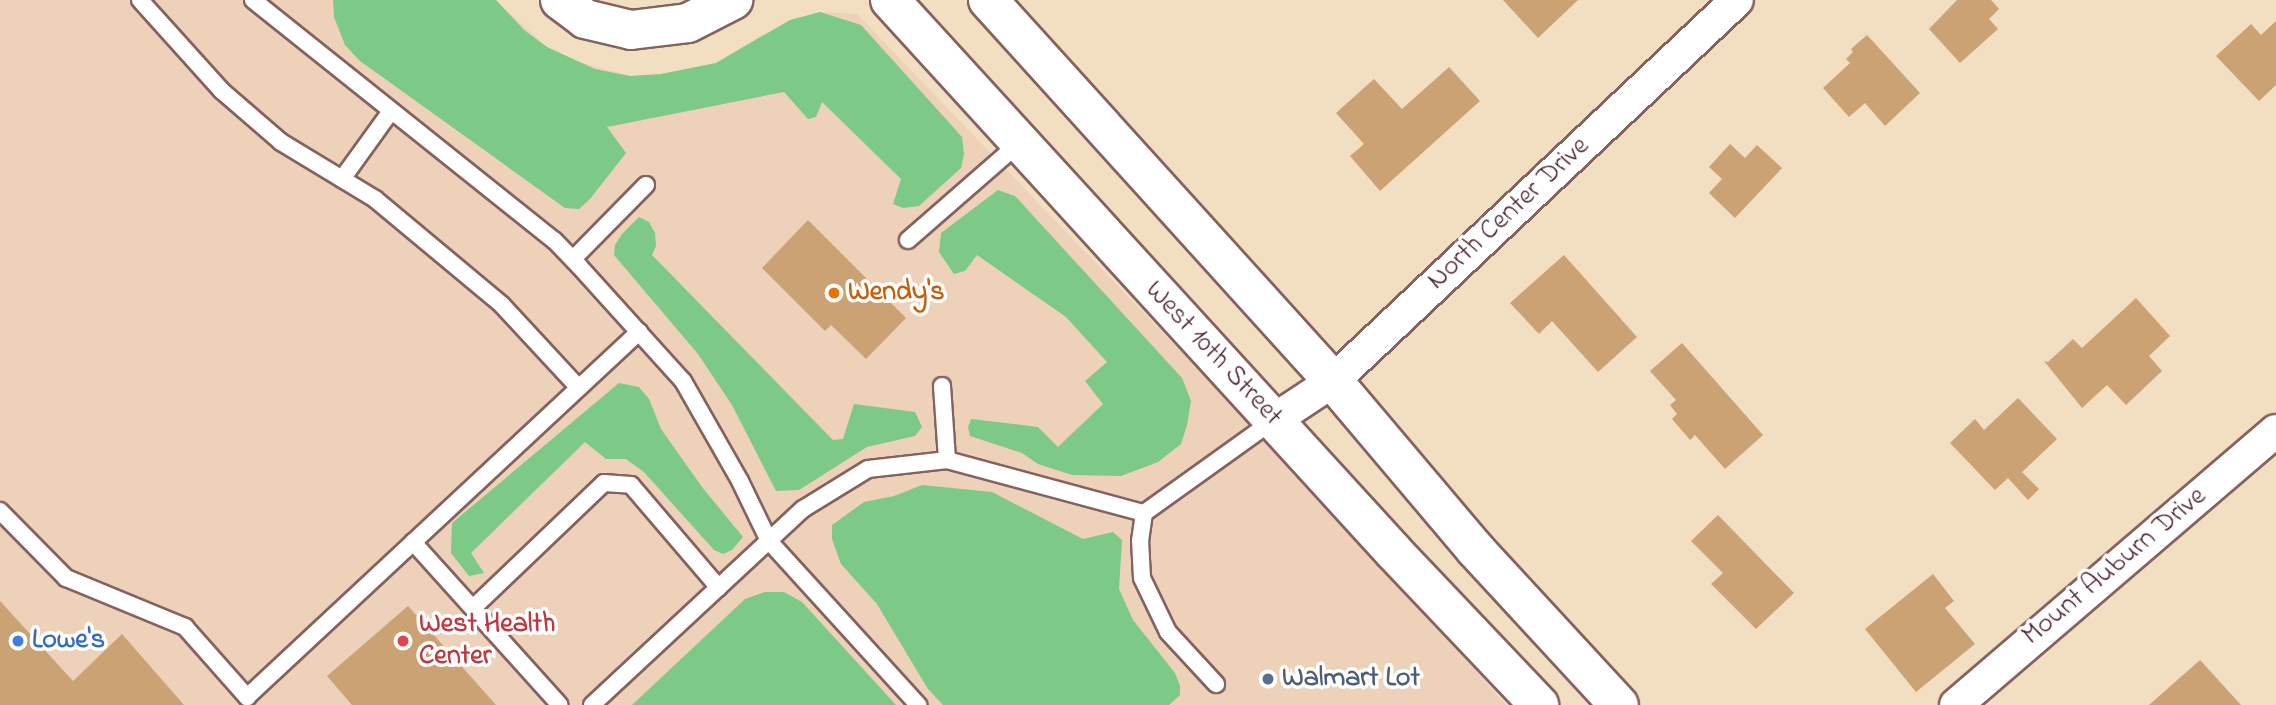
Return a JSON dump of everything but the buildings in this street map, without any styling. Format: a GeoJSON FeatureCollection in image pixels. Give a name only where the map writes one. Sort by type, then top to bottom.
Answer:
{"type":"FeatureCollection","features":[{"type":"Feature","properties":{"kind":"main road"},"geometry":{"type":"LineString","coordinates":[[560,0],[585,19],[631,30],[688,23],[733,0]]}},
{"type":"Feature","properties":{"kind":"main road","name":"West 10th Street"},"geometry":{"type":"LineString","coordinates":[[890,0],[1539,705]]}},
{"type":"Feature","properties":{"kind":"main road"},"geometry":{"type":"LineString","coordinates":[[988,0],[1333,381],[1475,549],[1619,705]]}},
{"type":"Feature","properties":{"kind":"street","name":"North Center Drive"},"geometry":{"type":"LineString","coordinates":[[1274,420],[1333,381],[1737,0]]}},
{"type":"Feature","properties":{"kind":"street","name":"Mount Auburn Drive"},"geometry":{"type":"LineString","coordinates":[[1956,705],[2276,430]]}},
{"type":"Feature","properties":{"kind":"lane"},"geometry":{"type":"LineString","coordinates":[[140,0],[222,91],[281,142],[375,199],[502,305],[578,387]]}},
{"type":"Feature","properties":{"kind":"lane"},"geometry":{"type":"LineString","coordinates":[[256,1],[554,240],[573,259],[683,381],[740,481],[769,541],[918,705]]}},
{"type":"Feature","properties":{"kind":"lane"},"geometry":{"type":"LineString","coordinates":[[342,178],[391,111]]}},
{"type":"Feature","properties":{"kind":"lane"},"geometry":{"type":"LineString","coordinates":[[908,240],[1020,142]]}},
{"type":"Feature","properties":{"kind":"lane"},"geometry":{"type":"LineString","coordinates":[[573,259],[646,185]]}},
{"type":"Feature","properties":{"kind":"lane"},"geometry":{"type":"LineString","coordinates":[[0,511],[66,578],[185,627],[254,701],[413,542],[639,332]]}},
{"type":"Feature","properties":{"kind":"lane"},"geometry":{"type":"LineString","coordinates":[[942,386],[947,460]]}},
{"type":"Feature","properties":{"kind":"lane"},"geometry":{"type":"LineString","coordinates":[[1216,684],[1168,632],[1142,578],[1140,540],[1144,513],[1274,420]]}},
{"type":"Feature","properties":{"kind":"lane"},"geometry":{"type":"LineString","coordinates":[[592,705],[803,509],[868,469],[947,460],[1144,513]]}},
{"type":"Feature","properties":{"kind":"lane"},"geometry":{"type":"LineString","coordinates":[[473,608],[604,483],[631,485],[719,588]]}},
{"type":"Feature","properties":{"kind":"lane"},"geometry":{"type":"LineString","coordinates":[[413,542],[560,705]]}},
{"type":"Feature","properties":{"kind":"shaded area"},"geometry":{"type":"Polygon","coordinates":[[[0,0],[495,0],[547,47],[575,61],[630,76],[661,74],[716,63],[760,36],[820,12],[857,14],[1330,507],[1506,705],[0,705],[0,0]]]}},
{"type":"Feature","properties":{"kind":"green space"},"geometry":{"type":"Polygon","coordinates":[[[333,0],[496,0],[524,30],[547,47],[595,69],[630,76],[661,74],[716,63],[790,20],[820,12],[861,25],[962,137],[964,154],[961,168],[919,206],[903,208],[893,204],[901,179],[822,102],[816,117],[808,119],[784,92],[607,127],[626,153],[579,209],[565,208],[360,61],[345,45],[334,17],[333,0]]]}},
{"type":"Feature","properties":{"kind":"green space"},"geometry":{"type":"Polygon","coordinates":[[[998,190],[1015,196],[1182,378],[1191,401],[1187,425],[1181,444],[1158,462],[1121,476],[1072,475],[1038,464],[1022,453],[970,436],[968,427],[971,419],[1038,427],[1058,447],[1103,404],[1085,381],[1107,362],[1066,317],[977,255],[965,271],[954,274],[939,252],[941,233],[998,190]]]}},
{"type":"Feature","properties":{"kind":"green space"},"geometry":{"type":"Polygon","coordinates":[[[639,217],[649,222],[655,233],[656,246],[652,255],[833,440],[843,439],[854,404],[915,412],[922,427],[915,436],[867,447],[799,490],[776,491],[732,405],[698,354],[614,255],[615,245],[622,234],[639,217]]]}},
{"type":"Feature","properties":{"kind":"green space"},"geometry":{"type":"Polygon","coordinates":[[[619,383],[639,387],[649,399],[661,429],[702,487],[743,537],[732,550],[723,554],[714,550],[644,472],[626,459],[606,459],[585,442],[471,553],[484,573],[469,576],[451,553],[452,523],[619,383]]]}},
{"type":"Feature","properties":{"kind":"green space"},"geometry":{"type":"Polygon","coordinates":[[[922,485],[992,492],[1083,539],[1113,532],[1122,540],[1119,589],[1133,620],[1175,673],[1180,695],[1169,705],[943,705],[928,689],[877,604],[841,564],[832,539],[832,525],[864,502],[894,496],[922,485]]]}},
{"type":"Feature","properties":{"kind":"green space"},"geometry":{"type":"Polygon","coordinates":[[[765,592],[784,592],[802,602],[896,705],[632,705],[745,599],[765,592]]]}},
{"type":"Feature","properties":{"kind":"place","name":"Wendy's"},"geometry":{"type":"Point","coordinates":[834,293]}},
{"type":"Feature","properties":{"kind":"place","name":"Lowe's"},"geometry":{"type":"Point","coordinates":[18,641]}},
{"type":"Feature","properties":{"kind":"place","name":"West Health Center"},"geometry":{"type":"Point","coordinates":[403,641]}},
{"type":"Feature","properties":{"kind":"place","name":"Walmart Lot"},"geometry":{"type":"Point","coordinates":[1268,679]}}]}
